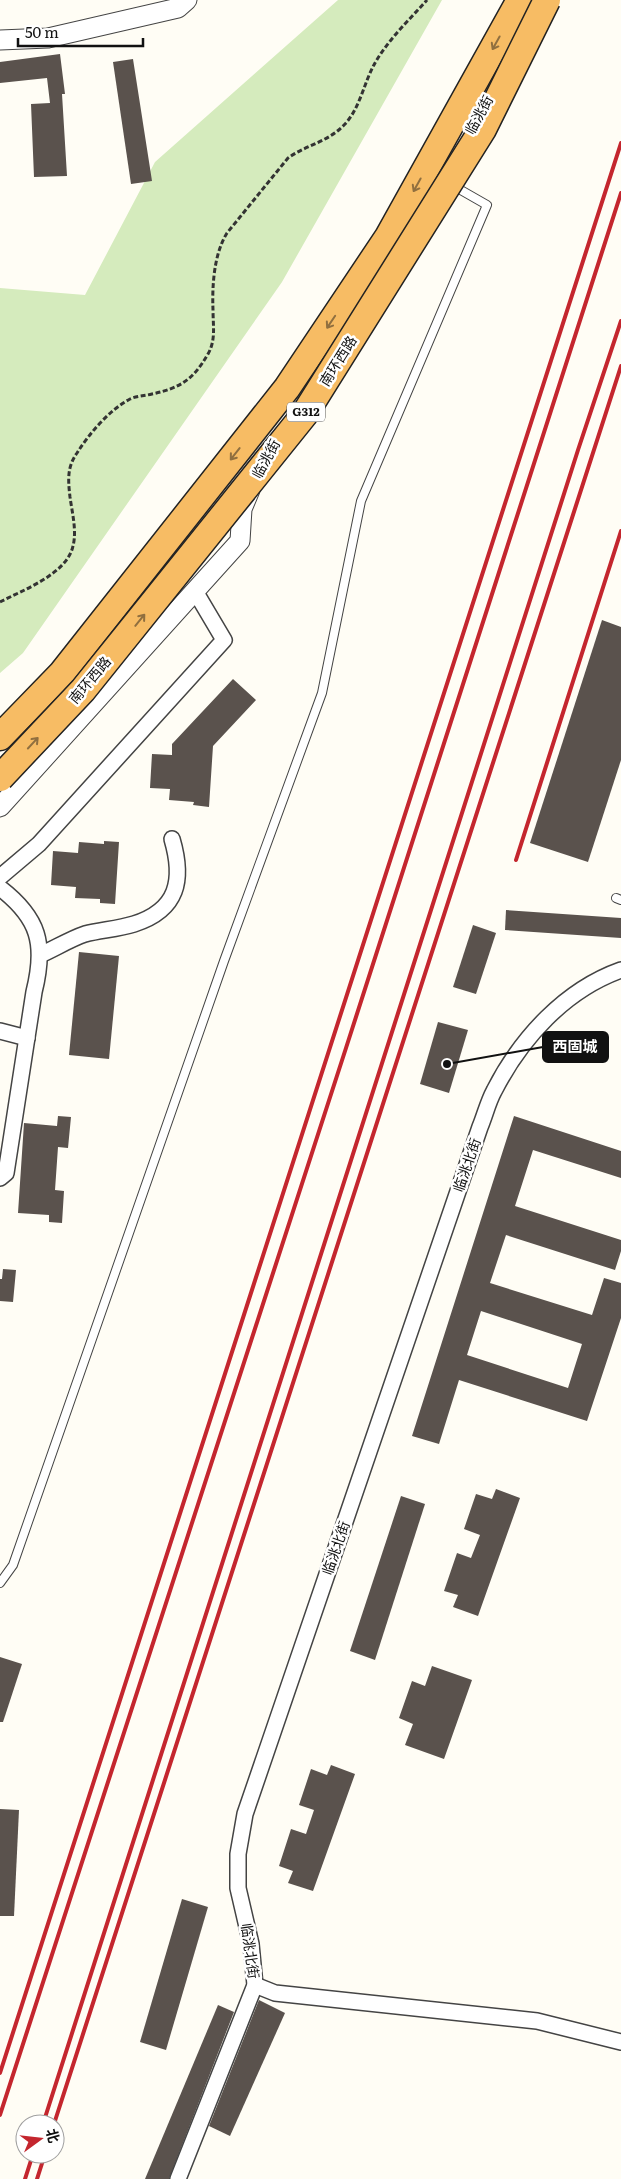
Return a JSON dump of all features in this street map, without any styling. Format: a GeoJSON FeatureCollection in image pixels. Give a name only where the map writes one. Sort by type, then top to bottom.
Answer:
{"type":"FeatureCollection","features":[{"type":"Feature","properties":{"kind":"highway","name":"南环西路"},"geometry":{"type":"LineString","coordinates":[[0,737],[62,674],[286,388],[388,237],[520,0]]}},
{"type":"Feature","properties":{"kind":"highway","name":"南环西路"},"geometry":{"type":"LineString","coordinates":[[0,778],[83,690],[304,414],[483,129],[548,0]]}},
{"type":"Feature","properties":{"kind":"street","name":"临洮街"},"geometry":{"type":"LineString","coordinates":[[0,807],[240,541],[242,509],[263,460],[443,180],[524,36],[542,0]]}},
{"type":"Feature","properties":{"kind":"street"},"geometry":{"type":"LineString","coordinates":[[0,40],[48,38],[181,3]]}},
{"type":"Feature","properties":{"kind":"street"},"geometry":{"type":"LineString","coordinates":[[0,876],[38,844],[224,640],[195,591]]}},
{"type":"Feature","properties":{"kind":"street"},"geometry":{"type":"LineString","coordinates":[[40,955],[84,935],[135,924],[163,910],[173,894],[178,876],[178,857],[172,839]]}},
{"type":"Feature","properties":{"kind":"street"},"geometry":{"type":"LineString","coordinates":[[0,888],[18,902],[32,922],[40,955],[40,968],[34,992],[6,1173],[0,1178]]}},
{"type":"Feature","properties":{"kind":"street","name":"临洮北街"},"geometry":{"type":"LineString","coordinates":[[178,2179],[255,1985],[252,1944],[238,1888],[238,1854],[245,1814],[480,1126],[493,1092],[530,1035],[581,989],[621,970]]}},
{"type":"Feature","properties":{"kind":"street"},"geometry":{"type":"LineString","coordinates":[[0,1031],[27,1038]]}},
{"type":"Feature","properties":{"kind":"street"},"geometry":{"type":"LineString","coordinates":[[255,1985],[275,1993],[537,2021],[621,2042]]}},
{"type":"Feature","properties":{"kind":"lane"},"geometry":{"type":"LineString","coordinates":[[0,1583],[13,1565],[224,961],[322,693],[361,501],[488,205],[443,180]]}},
{"type":"Feature","properties":{"kind":"path"},"geometry":{"type":"LineString","coordinates":[[0,602],[38,584],[67,558],[73,546],[74,533],[68,480],[70,465],[76,454],[120,404],[132,398],[172,390],[192,376],[208,354],[213,340],[214,284],[220,244],[288,158],[298,151],[322,142],[344,126],[353,114],[376,62],[427,0]]}},
{"type":"Feature","properties":{"kind":"green space"},"geometry":{"type":"Polygon","coordinates":[[[338,0],[442,0],[282,282],[23,653],[0,673],[0,288],[85,295],[155,162],[338,0]]]}},
{"type":"Feature","properties":{"kind":"building"},"geometry":{"type":"Polygon","coordinates":[[[60,54],[65,94],[62,94],[67,176],[34,177],[31,104],[50,103],[47,78],[0,83],[0,62],[60,54]]]}},
{"type":"Feature","properties":{"kind":"building"},"geometry":{"type":"Polygon","coordinates":[[[133,59],[152,181],[131,184],[113,62],[133,59]]]}},
{"type":"Feature","properties":{"kind":"building"},"geometry":{"type":"Polygon","coordinates":[[[602,620],[621,627],[621,760],[588,862],[530,843],[602,620]]]}},
{"type":"Feature","properties":{"kind":"building"},"geometry":{"type":"Polygon","coordinates":[[[233,679],[256,700],[213,746],[209,807],[193,805],[194,802],[169,800],[170,789],[150,788],[152,754],[172,755],[172,744],[233,679]]]}},
{"type":"Feature","properties":{"kind":"building"},"geometry":{"type":"Polygon","coordinates":[[[104,841],[119,842],[115,904],[100,903],[100,899],[75,898],[76,887],[51,885],[53,851],[78,853],[79,842],[104,844],[104,841]]]}},
{"type":"Feature","properties":{"kind":"building"},"geometry":{"type":"Polygon","coordinates":[[[506,910],[621,918],[621,938],[505,930],[506,910]]]}},
{"type":"Feature","properties":{"kind":"building"},"geometry":{"type":"Polygon","coordinates":[[[473,925],[496,933],[476,994],[453,987],[473,925]]]}},
{"type":"Feature","properties":{"kind":"building"},"geometry":{"type":"Polygon","coordinates":[[[79,952],[119,956],[109,1059],[69,1055],[79,952]]]}},
{"type":"Feature","properties":{"kind":"building"},"geometry":{"type":"Polygon","coordinates":[[[438,1022],[468,1030],[449,1093],[420,1084],[438,1022]]]}},
{"type":"Feature","properties":{"kind":"building"},"geometry":{"type":"Polygon","coordinates":[[[58,1116],[71,1117],[68,1148],[58,1147],[55,1190],[64,1191],[62,1223],[49,1222],[49,1215],[18,1213],[24,1123],[57,1126],[58,1116]]]}},
{"type":"Feature","properties":{"kind":"building"},"geometry":{"type":"Polygon","coordinates":[[[514,1116],[621,1151],[621,1178],[533,1150],[515,1206],[621,1240],[621,1251],[615,1270],[506,1235],[490,1283],[592,1315],[604,1278],[621,1283],[621,1318],[587,1421],[459,1380],[439,1444],[412,1436],[514,1116]],[[481,1311],[467,1355],[568,1388],[582,1344],[481,1311]]]}},
{"type":"Feature","properties":{"kind":"building"},"geometry":{"type":"Polygon","coordinates":[[[3,1269],[16,1270],[13,1302],[0,1301],[0,1279],[2,1279],[3,1269]]]}},
{"type":"Feature","properties":{"kind":"building"},"geometry":{"type":"Polygon","coordinates":[[[496,1489],[520,1498],[478,1616],[453,1607],[458,1595],[444,1591],[457,1553],[471,1558],[480,1535],[464,1529],[476,1494],[492,1499],[496,1489]]]}},
{"type":"Feature","properties":{"kind":"building"},"geometry":{"type":"Polygon","coordinates":[[[401,1496],[425,1504],[375,1660],[350,1651],[401,1496]]]}},
{"type":"Feature","properties":{"kind":"building"},"geometry":{"type":"Polygon","coordinates":[[[0,1657],[22,1664],[3,1722],[0,1722],[0,1657]]]}},
{"type":"Feature","properties":{"kind":"building"},"geometry":{"type":"Polygon","coordinates":[[[432,1666],[472,1680],[444,1759],[405,1745],[413,1724],[399,1718],[412,1681],[425,1686],[432,1666]]]}},
{"type":"Feature","properties":{"kind":"building"},"geometry":{"type":"Polygon","coordinates":[[[331,1765],[355,1774],[313,1891],[288,1883],[293,1871],[279,1866],[291,1829],[306,1834],[314,1810],[299,1805],[311,1769],[327,1775],[331,1765]]]}},
{"type":"Feature","properties":{"kind":"building"},"geometry":{"type":"Polygon","coordinates":[[[0,1809],[19,1810],[14,1916],[0,1916],[0,1809]]]}},
{"type":"Feature","properties":{"kind":"building"},"geometry":{"type":"Polygon","coordinates":[[[182,1899],[208,1907],[166,2050],[140,2042],[182,1899]]]}},
{"type":"Feature","properties":{"kind":"building"},"geometry":{"type":"Polygon","coordinates":[[[259,2000],[285,2013],[230,2136],[209,2126],[259,2000]]]}},
{"type":"Feature","properties":{"kind":"building"},"geometry":{"type":"Polygon","coordinates":[[[218,2005],[234,2012],[169,2179],[145,2179],[218,2005]]]}},
{"type":"Feature","properties":{"kind":"railway"},"geometry":{"type":"LineString","coordinates":[[0,2073],[621,143]]}},
{"type":"Feature","properties":{"kind":"railway"},"geometry":{"type":"LineString","coordinates":[[0,2115],[621,193]]}},
{"type":"Feature","properties":{"kind":"railway"},"geometry":{"type":"LineString","coordinates":[[46,2114],[578,450],[621,321]]}},
{"type":"Feature","properties":{"kind":"railway"},"geometry":{"type":"LineString","coordinates":[[57,2114],[621,366]]}},
{"type":"Feature","properties":{"kind":"railway"},"geometry":{"type":"LineString","coordinates":[[516,860],[621,531]]}},
{"type":"Feature","properties":{"kind":"railway"},"geometry":{"type":"LineString","coordinates":[[25,2179],[30,2164]]}},
{"type":"Feature","properties":{"kind":"railway"},"geometry":{"type":"LineString","coordinates":[[37,2179],[42,2164]]}},
{"type":"Feature","properties":{"kind":"place","name":"西固城"},"geometry":{"type":"Point","coordinates":[447,1064]}}]}
